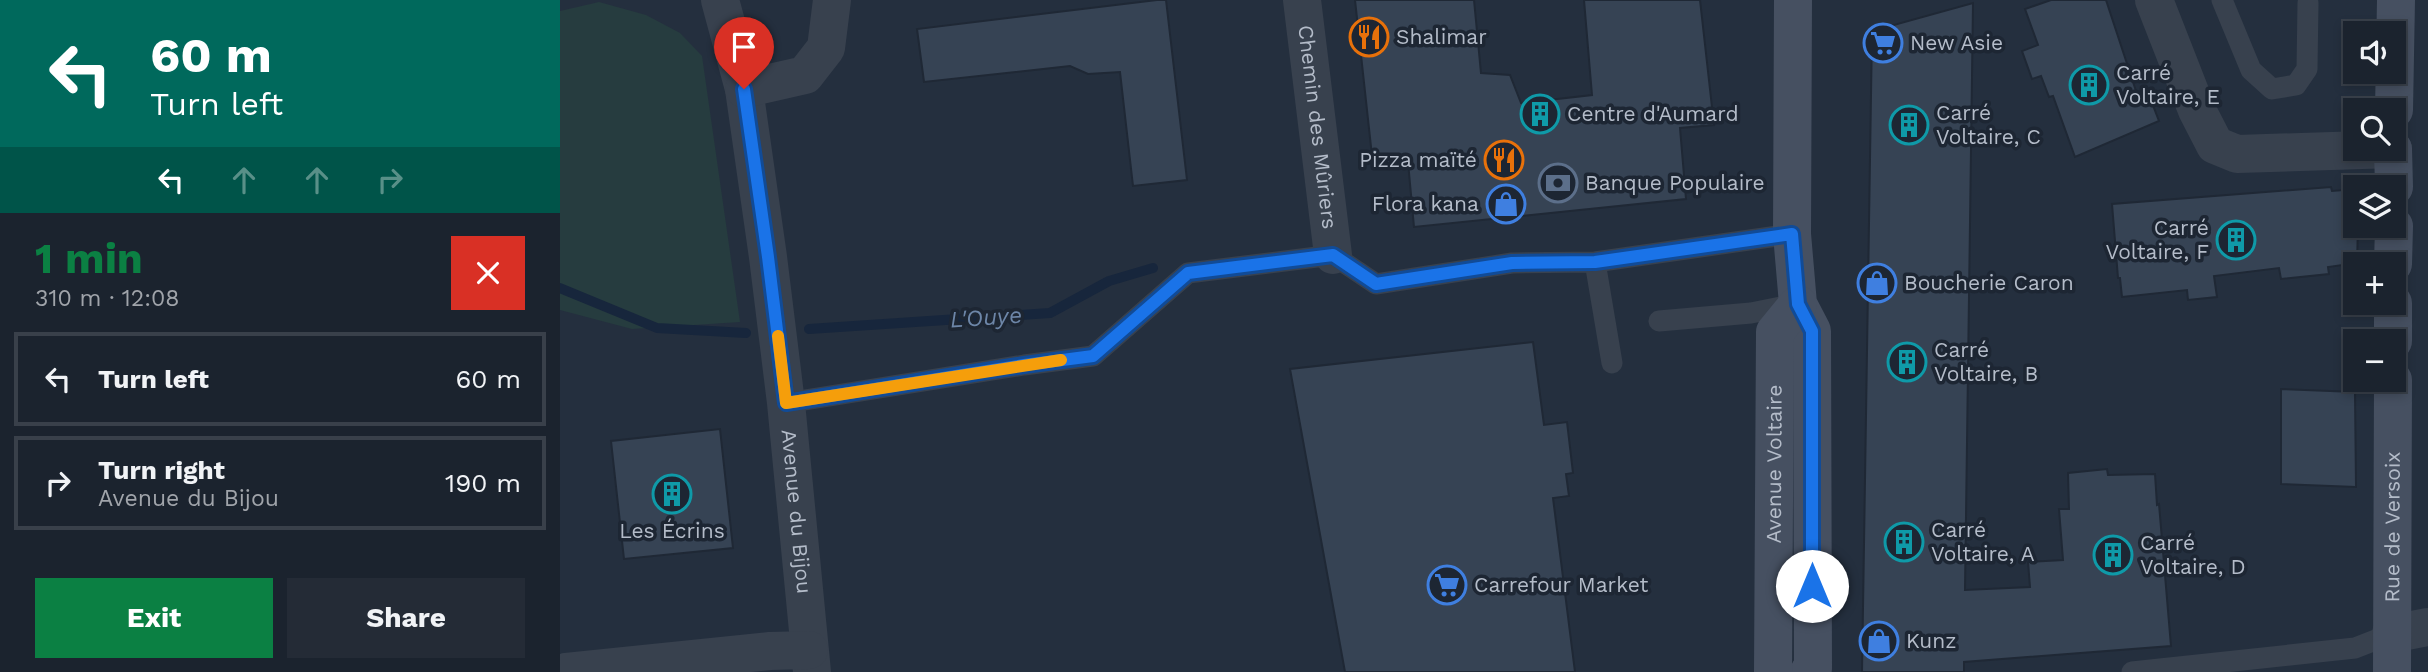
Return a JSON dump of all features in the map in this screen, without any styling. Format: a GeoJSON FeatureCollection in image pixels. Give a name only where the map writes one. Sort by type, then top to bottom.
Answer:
{"type":"FeatureCollection","features":[{"type":"Feature","properties":{"kind":"main road","name":"Avenue Voltaire"},"geometry":{"type":"LineString","coordinates":[[1793,0],[1792,234],[1798,304],[1812,331],[1813,668],[1809,672]]}},
{"type":"Feature","properties":{"kind":"main road"},"geometry":{"type":"LineString","coordinates":[[2394,98],[2396,0]]}},
{"type":"Feature","properties":{"kind":"main road","name":"Avenue Voltaire"},"geometry":{"type":"LineString","coordinates":[[1773,672],[1775,332],[1798,304]]}},
{"type":"Feature","properties":{"kind":"main road","name":"Rue de Versoix"},"geometry":{"type":"LineString","coordinates":[[2392,672],[2393,392]]}},
{"type":"Feature","properties":{"kind":"street","name":"Avenue du Bijou"},"geometry":{"type":"LineString","coordinates":[[566,672],[771,651],[811,661],[786,403],[768,257],[744,89],[720,0]]}},
{"type":"Feature","properties":{"kind":"street"},"geometry":{"type":"LineString","coordinates":[[744,89],[805,75],[826,48],[832,0]]}},
{"type":"Feature","properties":{"kind":"street","name":"Chemin des Mûriers"},"geometry":{"type":"LineString","coordinates":[[1302,0],[1333,255]]}},
{"type":"Feature","properties":{"kind":"street"},"geometry":{"type":"LineString","coordinates":[[2154,0],[2197,110],[2215,145],[2237,154],[2343,151]]}},
{"type":"Feature","properties":{"kind":"street"},"geometry":{"type":"LineString","coordinates":[[2391,634],[2428,627]]}},
{"type":"Feature","properties":{"kind":"lane"},"geometry":{"type":"LineString","coordinates":[[2222,0],[2251,70],[2272,89],[2297,85],[2308,69],[2308,3]]}},
{"type":"Feature","properties":{"kind":"lane"},"geometry":{"type":"LineString","coordinates":[[786,403],[1093,356],[1188,273],[1333,255],[1376,284],[1512,263],[1595,262],[1792,234]]}},
{"type":"Feature","properties":{"kind":"lane"},"geometry":{"type":"LineString","coordinates":[[1595,262],[1612,363]]}},
{"type":"Feature","properties":{"kind":"lane"},"geometry":{"type":"LineString","coordinates":[[1660,321],[1751,313],[1798,304]]}},
{"type":"Feature","properties":{"kind":"lane"},"geometry":{"type":"LineString","coordinates":[[2132,672],[2355,648],[2391,634]]}},
{"type":"Feature","properties":{"kind":"green space"},"geometry":{"type":"Polygon","coordinates":[[[599,2],[646,15],[680,33],[702,56],[740,322],[632,329],[560,310],[560,11],[599,2]]]}},
{"type":"Feature","properties":{"kind":"building"},"geometry":{"type":"Polygon","coordinates":[[[1166,0],[1187,180],[1133,186],[1120,72],[1088,74],[1070,66],[924,82],[917,29],[1166,0]]]}},
{"type":"Feature","properties":{"kind":"building","name":"Centre d'Aumard"},"geometry":{"type":"Polygon","coordinates":[[[1355,0],[1474,0],[1481,73],[1510,75],[1521,103],[1592,95],[1584,0],[1700,0],[1714,125],[1680,128],[1686,199],[1414,227],[1408,162],[1373,165],[1355,0]]]}},
{"type":"Feature","properties":{"kind":"building","name":"Carré Voltaire, E"},"geometry":{"type":"Polygon","coordinates":[[[2051,0],[2106,0],[2137,94],[2147,90],[2159,121],[2075,157],[2053,96],[2049,97],[2041,76],[2032,79],[2022,51],[2038,45],[2025,9],[2051,0]]]}},
{"type":"Feature","properties":{"kind":"building"},"geometry":{"type":"Polygon","coordinates":[[[1973,3],[1965,590],[2030,587],[2028,562],[2063,560],[2059,509],[2069,509],[2068,473],[2107,469],[2108,475],[2155,474],[2171,646],[1964,662],[1964,672],[1862,672],[1872,31],[1973,3]]]}},
{"type":"Feature","properties":{"kind":"building","name":"Carré Voltaire, F"},"geometry":{"type":"Polygon","coordinates":[[[2331,187],[2332,191],[2343,190],[2343,238],[2358,238],[2357,252],[2343,252],[2343,265],[2328,267],[2329,274],[2281,279],[2279,268],[2214,276],[2217,297],[2188,300],[2187,290],[2122,297],[2112,204],[2331,187]]]}},
{"type":"Feature","properties":{"kind":"building","name":"Carrefour Market"},"geometry":{"type":"Polygon","coordinates":[[[1533,342],[1544,425],[1567,422],[1573,473],[1566,474],[1569,496],[1553,498],[1575,672],[1345,672],[1290,369],[1533,342]]]}},
{"type":"Feature","properties":{"kind":"building"},"geometry":{"type":"Polygon","coordinates":[[[2281,389],[2355,392],[2356,487],[2281,484],[2281,389]]]}},
{"type":"Feature","properties":{"kind":"building","name":"Les Écrins"},"geometry":{"type":"Polygon","coordinates":[[[720,429],[733,548],[624,559],[611,441],[720,429]]]}},
{"type":"Feature","properties":{"kind":"waterway","name":"L'Ouye"},"geometry":{"type":"LineString","coordinates":[[809,329],[1050,313],[1109,281],[1153,268]]}},
{"type":"Feature","properties":{"kind":"waterway","name":"L'Ouye"},"geometry":{"type":"LineString","coordinates":[[560,288],[657,328],[746,333]]}},
{"type":"Feature","properties":{"kind":"slow traffic"},"geometry":{"type":"LineString","coordinates":[[778,336],[786,403],[1061,360]]}},
{"type":"Feature","properties":{"kind":"place","name":"Shalimar"},"geometry":{"type":"Point","coordinates":[1369,37]}},
{"type":"Feature","properties":{"kind":"place","name":"New Asie"},"geometry":{"type":"Point","coordinates":[1883,43]}},
{"type":"Feature","properties":{"kind":"place","name":"Carré Voltaire, E"},"geometry":{"type":"Point","coordinates":[2089,85]}},
{"type":"Feature","properties":{"kind":"place","name":"Centre d'Aumard"},"geometry":{"type":"Point","coordinates":[1540,114]}},
{"type":"Feature","properties":{"kind":"place","name":"Carré Voltaire, C"},"geometry":{"type":"Point","coordinates":[1909,125]}},
{"type":"Feature","properties":{"kind":"place","name":"Pizza maïté"},"geometry":{"type":"Point","coordinates":[1504,160]}},
{"type":"Feature","properties":{"kind":"place","name":"Banque Populaire"},"geometry":{"type":"Point","coordinates":[1558,183]}},
{"type":"Feature","properties":{"kind":"place","name":"Flora kana"},"geometry":{"type":"Point","coordinates":[1506,204]}},
{"type":"Feature","properties":{"kind":"place","name":"Carré Voltaire, F"},"geometry":{"type":"Point","coordinates":[2236,240]}},
{"type":"Feature","properties":{"kind":"place","name":"Boucherie Caron"},"geometry":{"type":"Point","coordinates":[1877,283]}},
{"type":"Feature","properties":{"kind":"place","name":"Carré Voltaire, B"},"geometry":{"type":"Point","coordinates":[1907,362]}},
{"type":"Feature","properties":{"kind":"place","name":"Les Écrins"},"geometry":{"type":"Point","coordinates":[672,494]}},
{"type":"Feature","properties":{"kind":"place","name":"Carré Voltaire, A"},"geometry":{"type":"Point","coordinates":[1904,542]}},
{"type":"Feature","properties":{"kind":"place","name":"Carré Voltaire, D"},"geometry":{"type":"Point","coordinates":[2113,555]}},
{"type":"Feature","properties":{"kind":"place","name":"Carrefour Market"},"geometry":{"type":"Point","coordinates":[1447,585]}},
{"type":"Feature","properties":{"kind":"place","name":"Kunz"},"geometry":{"type":"Point","coordinates":[1879,641]}},
{"type":"Feature","properties":{"kind":"route"},"geometry":{"type":"LineString","coordinates":[[744,89],[786,403],[1093,356],[1188,273],[1333,255],[1376,284],[1512,263],[1595,262],[1792,234],[1798,304],[1812,331],[1812,586]]}}]}
